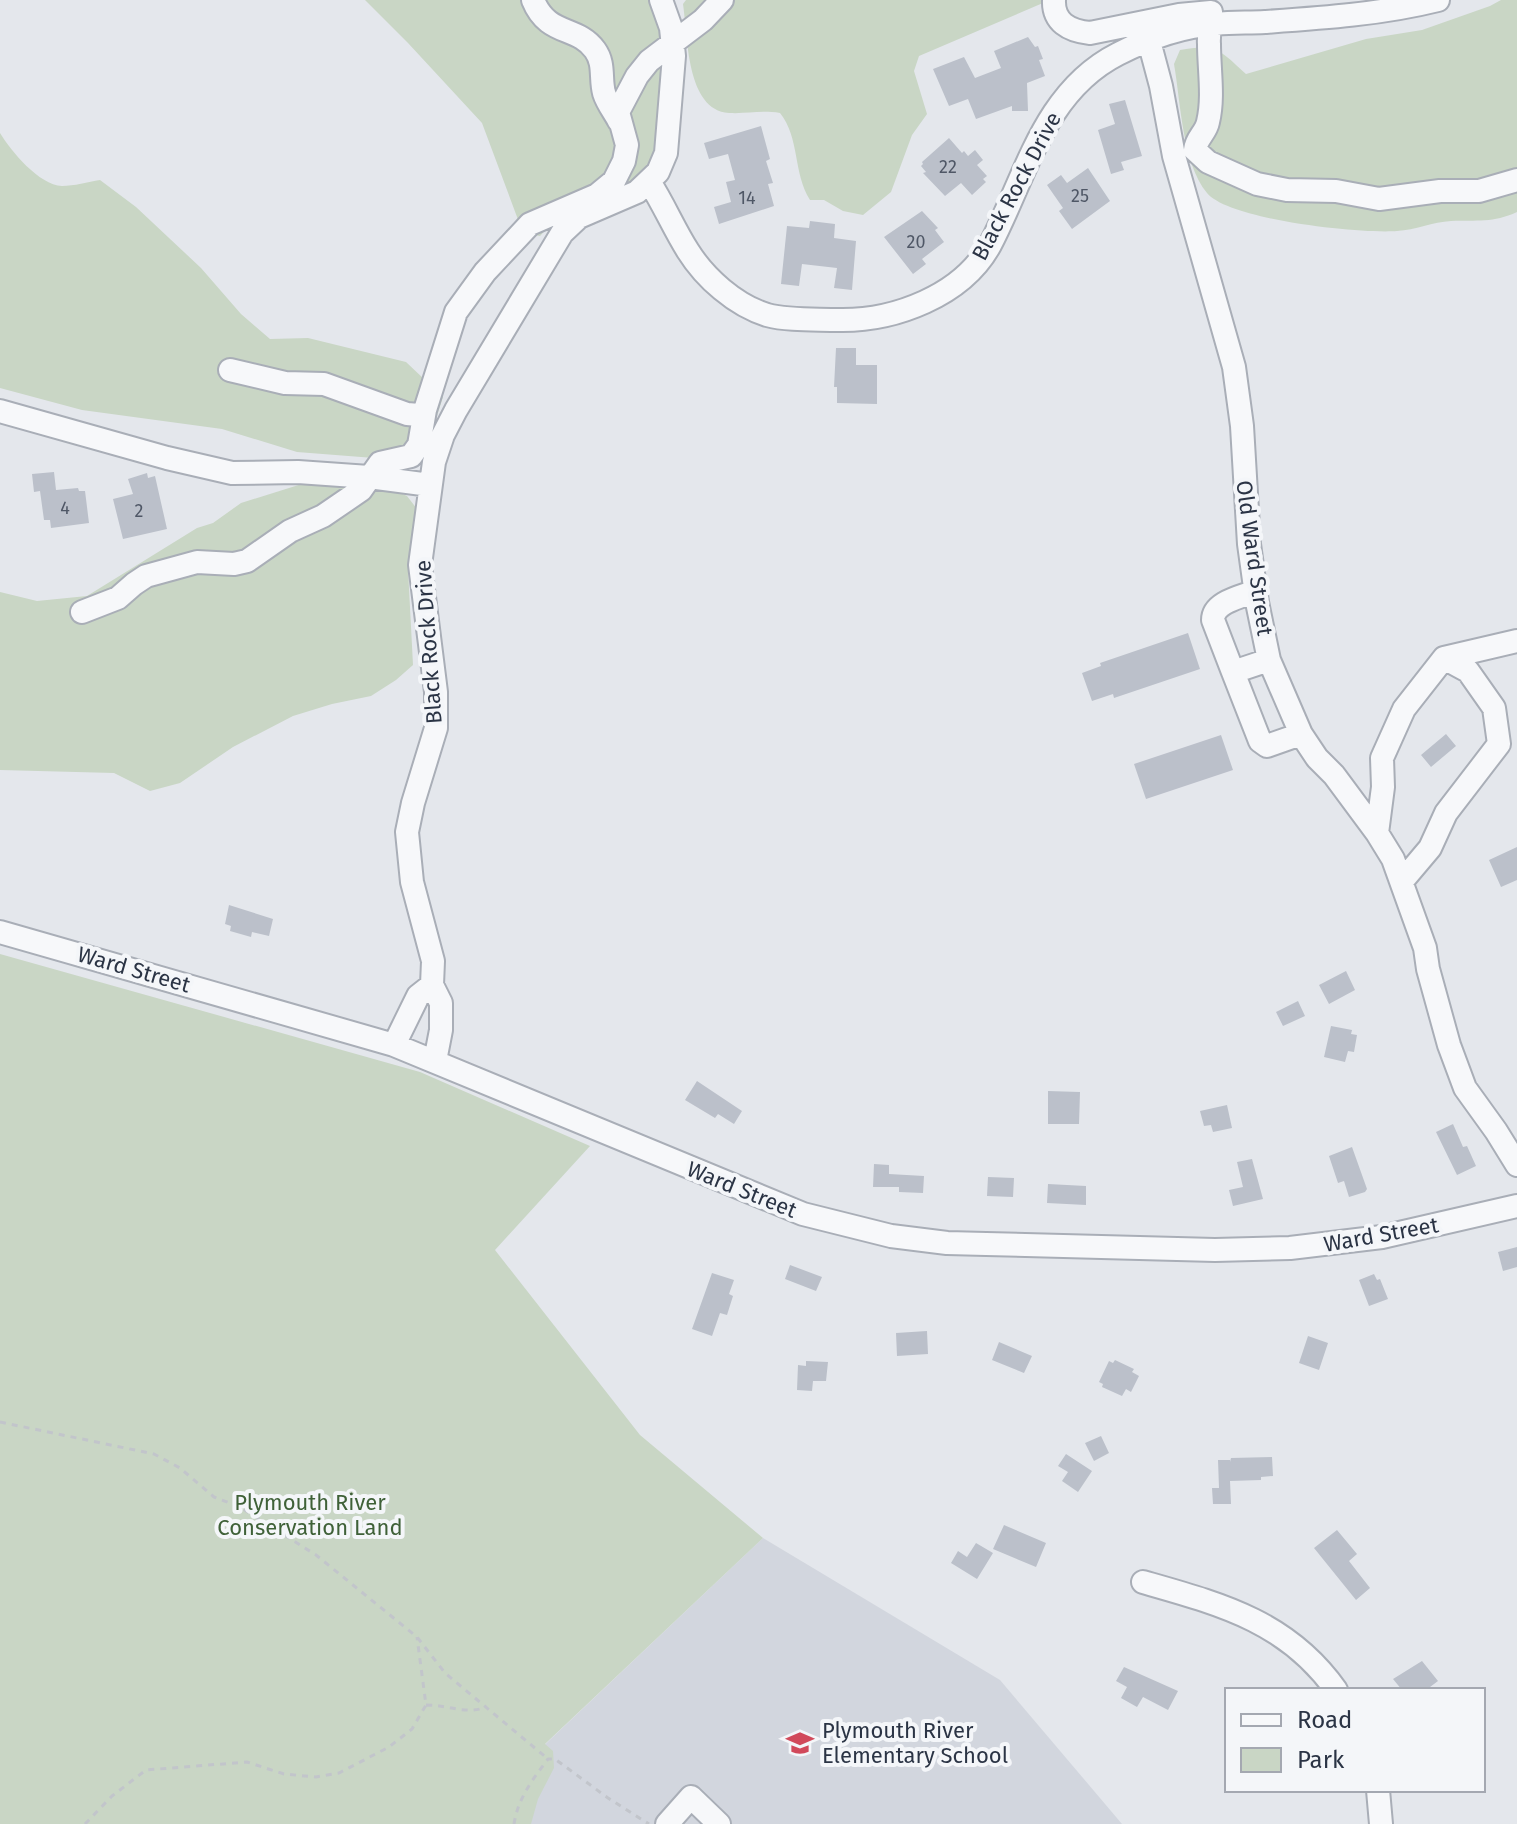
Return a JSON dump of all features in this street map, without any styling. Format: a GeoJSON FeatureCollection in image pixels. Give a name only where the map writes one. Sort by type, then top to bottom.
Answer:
{"type":"FeatureCollection","features":[{"type":"Feature","properties":{"kind":"street"},"geometry":{"type":"LineString","coordinates":[[82,612],[118,598],[146,576],[197,562],[234,564],[247,561],[290,531],[323,516],[361,490],[380,463],[405,459],[415,451],[456,312],[485,272],[530,224],[597,195],[610,186],[626,154],[626,136],[604,94],[603,65],[598,53],[589,42],[549,23],[540,15],[533,0]]}},
{"type":"Feature","properties":{"kind":"street"},"geometry":{"type":"LineString","coordinates":[[650,183],[666,153],[674,42],[661,0]]}},
{"type":"Feature","properties":{"kind":"street"},"geometry":{"type":"LineString","coordinates":[[619,121],[619,105],[643,68],[703,20],[722,0]]}},
{"type":"Feature","properties":{"kind":"street"},"geometry":{"type":"LineString","coordinates":[[1054,0],[1057,17],[1069,29],[1078,32],[1104,31],[1211,12],[1208,123],[1195,145],[1198,155],[1208,162],[1247,181],[1273,187],[1336,191],[1379,199],[1440,191],[1479,191],[1517,180]]}},
{"type":"Feature","properties":{"kind":"street"},"geometry":{"type":"LineString","coordinates":[[1235,0],[1236,23]]}},
{"type":"Feature","properties":{"kind":"street","name":"Black Rock Drive"},"geometry":{"type":"LineString","coordinates":[[435,1061],[441,1030],[441,1003],[432,985],[433,961],[412,882],[407,832],[436,728],[436,692],[420,565],[430,485],[443,435],[562,233],[579,217],[637,192],[650,183],[688,252],[703,272],[743,304],[766,314],[793,319],[846,320],[901,310],[940,294],[974,267],[989,246],[1054,111],[1089,73],[1117,54],[1188,28],[1345,16],[1406,8],[1438,0]]}},
{"type":"Feature","properties":{"kind":"street","name":"Old Ward Street"},"geometry":{"type":"LineString","coordinates":[[1149,41],[1174,156],[1234,367],[1256,591],[1269,660],[1301,734],[1377,833],[1403,880],[1425,948],[1449,1045],[1465,1088],[1517,1165]]}},
{"type":"Feature","properties":{"kind":"street"},"geometry":{"type":"LineString","coordinates":[[230,370],[285,383],[324,384],[414,415],[425,410]]}},
{"type":"Feature","properties":{"kind":"street"},"geometry":{"type":"LineString","coordinates":[[0,411],[232,473],[298,472],[430,485]]}},
{"type":"Feature","properties":{"kind":"street"},"geometry":{"type":"LineString","coordinates":[[1256,591],[1217,607],[1212,614],[1260,741],[1267,746],[1301,734]]}},
{"type":"Feature","properties":{"kind":"street"},"geometry":{"type":"LineString","coordinates":[[1377,833],[1383,787],[1382,758],[1404,709],[1444,658],[1517,641]]}},
{"type":"Feature","properties":{"kind":"street"},"geometry":{"type":"LineString","coordinates":[[1403,880],[1430,848],[1446,813],[1508,741],[1494,708],[1468,671],[1444,658]]}},
{"type":"Feature","properties":{"kind":"street"},"geometry":{"type":"LineString","coordinates":[[1233,672],[1269,660]]}},
{"type":"Feature","properties":{"kind":"street","name":"Ward Street"},"geometry":{"type":"LineString","coordinates":[[0,932],[394,1045],[803,1214],[891,1236],[947,1243],[1215,1250],[1290,1248],[1382,1237],[1517,1206]]}},
{"type":"Feature","properties":{"kind":"street"},"geometry":{"type":"LineString","coordinates":[[394,1045],[418,996],[432,985]]}},
{"type":"Feature","properties":{"kind":"street"},"geometry":{"type":"LineString","coordinates":[[1143,1582],[1218,1603],[1276,1631],[1302,1650],[1334,1688]]}},
{"type":"Feature","properties":{"kind":"street"},"geometry":{"type":"LineString","coordinates":[[1378,1792],[1381,1824]]}},
{"type":"Feature","properties":{"kind":"street"},"geometry":{"type":"LineString","coordinates":[[667,1824],[691,1797],[719,1824]]}},
{"type":"Feature","properties":{"kind":"path"},"geometry":{"type":"LineString","coordinates":[[0,1422],[154,1454],[180,1468],[214,1497],[240,1507],[316,1555],[417,1637],[445,1673],[548,1759],[555,1759],[649,1824]]}},
{"type":"Feature","properties":{"kind":"path"},"geometry":{"type":"LineString","coordinates":[[85,1824],[112,1796],[146,1770],[247,1762],[284,1774],[316,1777],[339,1773],[389,1747],[412,1729],[426,1705],[417,1637]]}},
{"type":"Feature","properties":{"kind":"path"},"geometry":{"type":"LineString","coordinates":[[426,1705],[444,1705],[472,1713],[487,1707]]}},
{"type":"Feature","properties":{"kind":"path"},"geometry":{"type":"LineString","coordinates":[[514,1824],[516,1810],[527,1787],[548,1759]]}},
{"type":"Feature","properties":{"kind":"shaded area","name":"Plymouth River Elementary School"},"geometry":{"type":"Polygon","coordinates":[[[763,1538],[1000,1680],[1122,1824],[461,1824],[763,1538]]]}},
{"type":"Feature","properties":{"kind":"green space"},"geometry":{"type":"Polygon","coordinates":[[[365,0],[652,0],[663,35],[664,60],[654,153],[647,170],[627,184],[553,222],[540,236],[523,233],[482,123],[365,0]]]}},
{"type":"Feature","properties":{"kind":"green space"},"geometry":{"type":"Polygon","coordinates":[[[686,0],[1050,0],[919,56],[914,71],[927,114],[912,135],[891,192],[863,215],[843,211],[824,200],[810,200],[801,179],[791,133],[780,113],[729,113],[715,109],[704,99],[697,86],[688,52],[683,4],[686,0]]]}},
{"type":"Feature","properties":{"kind":"green space"},"geometry":{"type":"Polygon","coordinates":[[[1501,0],[1517,0],[1517,212],[1492,219],[1444,222],[1397,231],[1355,230],[1267,218],[1220,203],[1207,193],[1187,149],[1174,64],[1180,50],[1202,47],[1217,50],[1246,74],[1366,39],[1422,30],[1501,0]]]}},
{"type":"Feature","properties":{"kind":"green space"},"geometry":{"type":"Polygon","coordinates":[[[0,133],[18,157],[44,180],[62,186],[100,180],[136,207],[201,268],[241,314],[270,339],[308,338],[406,362],[443,397],[424,457],[413,465],[374,458],[297,452],[222,429],[82,410],[0,388],[0,133]]]}},
{"type":"Feature","properties":{"kind":"green space"},"geometry":{"type":"Polygon","coordinates":[[[305,483],[394,490],[407,496],[417,509],[408,569],[413,665],[371,696],[293,716],[233,747],[180,783],[150,791],[114,773],[0,770],[0,592],[37,601],[87,596],[197,528],[213,523],[241,503],[305,483]]]}},
{"type":"Feature","properties":{"kind":"green space","name":"Plymouth River Conservation Land"},"geometry":{"type":"Polygon","coordinates":[[[0,954],[420,1072],[590,1146],[495,1250],[640,1435],[763,1538],[545,1744],[553,1751],[554,1768],[538,1799],[531,1824],[0,1824],[0,954]]]}},
{"type":"Feature","properties":{"kind":"building"},"geometry":{"type":"Polygon","coordinates":[[[1028,37],[1035,47],[1038,46],[1045,76],[1027,83],[1028,111],[1012,111],[1012,106],[976,119],[968,99],[949,106],[933,69],[964,57],[975,78],[1001,68],[994,51],[1028,37]]]}},
{"type":"Feature","properties":{"kind":"building"},"geometry":{"type":"Polygon","coordinates":[[[1125,100],[1142,156],[1121,162],[1124,170],[1111,174],[1098,130],[1115,124],[1109,104],[1125,100]]]}},
{"type":"Feature","properties":{"kind":"building"},"geometry":{"type":"Polygon","coordinates":[[[761,126],[770,159],[766,161],[773,183],[768,184],[774,206],[719,224],[714,207],[731,202],[726,182],[735,180],[728,154],[709,159],[704,143],[761,126]]]}},
{"type":"Feature","properties":{"kind":"building"},"geometry":{"type":"Polygon","coordinates":[[[949,138],[962,153],[964,151],[968,156],[975,150],[983,160],[977,165],[987,176],[983,179],[986,182],[972,195],[961,183],[945,196],[923,173],[926,172],[921,166],[922,162],[949,138]]]}},
{"type":"Feature","properties":{"kind":"building"},"geometry":{"type":"Polygon","coordinates":[[[1088,168],[1110,201],[1072,229],[1059,211],[1063,208],[1047,185],[1061,175],[1067,183],[1088,168]]]}},
{"type":"Feature","properties":{"kind":"building"},"geometry":{"type":"Polygon","coordinates":[[[922,211],[938,228],[935,230],[944,242],[922,259],[926,264],[913,274],[884,237],[922,211]]]}},
{"type":"Feature","properties":{"kind":"building"},"geometry":{"type":"Polygon","coordinates":[[[810,221],[835,224],[834,238],[856,241],[852,290],[834,288],[837,268],[802,264],[799,286],[781,284],[787,226],[809,228],[810,221]]]}},
{"type":"Feature","properties":{"kind":"building"},"geometry":{"type":"Polygon","coordinates":[[[836,348],[856,348],[856,365],[877,365],[877,404],[837,403],[837,387],[834,387],[836,348]]]}},
{"type":"Feature","properties":{"kind":"building"},"geometry":{"type":"Polygon","coordinates":[[[54,472],[56,490],[78,488],[85,491],[89,523],[51,528],[50,520],[44,520],[40,491],[34,492],[32,474],[54,472]]]}},
{"type":"Feature","properties":{"kind":"building"},"geometry":{"type":"Polygon","coordinates":[[[147,473],[148,478],[155,476],[167,529],[123,539],[113,499],[133,494],[128,479],[147,473]]]}},
{"type":"Feature","properties":{"kind":"building"},"geometry":{"type":"Polygon","coordinates":[[[1188,633],[1200,669],[1114,698],[1113,694],[1092,701],[1082,673],[1101,666],[1100,663],[1188,633]]]}},
{"type":"Feature","properties":{"kind":"building"},"geometry":{"type":"Polygon","coordinates":[[[1446,734],[1456,746],[1431,767],[1421,755],[1446,734]]]}},
{"type":"Feature","properties":{"kind":"building"},"geometry":{"type":"Polygon","coordinates":[[[1221,735],[1233,770],[1146,799],[1134,764],[1221,735]]]}},
{"type":"Feature","properties":{"kind":"building"},"geometry":{"type":"Polygon","coordinates":[[[1517,847],[1517,880],[1501,887],[1489,860],[1517,847]]]}},
{"type":"Feature","properties":{"kind":"building"},"geometry":{"type":"Polygon","coordinates":[[[229,905],[273,919],[269,936],[252,932],[251,937],[230,931],[231,926],[225,924],[229,905]]]}},
{"type":"Feature","properties":{"kind":"building"},"geometry":{"type":"Polygon","coordinates":[[[1346,971],[1355,990],[1329,1004],[1319,985],[1346,971]]]}},
{"type":"Feature","properties":{"kind":"building"},"geometry":{"type":"Polygon","coordinates":[[[1298,1001],[1305,1016],[1283,1026],[1276,1012],[1298,1001]]]}},
{"type":"Feature","properties":{"kind":"building"},"geometry":{"type":"Polygon","coordinates":[[[1331,1026],[1352,1030],[1351,1034],[1357,1035],[1354,1052],[1348,1051],[1345,1062],[1324,1057],[1331,1026]]]}},
{"type":"Feature","properties":{"kind":"building"},"geometry":{"type":"Polygon","coordinates":[[[697,1081],[742,1111],[734,1124],[718,1114],[715,1118],[685,1100],[697,1081]]]}},
{"type":"Feature","properties":{"kind":"building"},"geometry":{"type":"Polygon","coordinates":[[[1048,1091],[1080,1092],[1079,1124],[1048,1124],[1048,1091]]]}},
{"type":"Feature","properties":{"kind":"building"},"geometry":{"type":"Polygon","coordinates":[[[1227,1105],[1232,1128],[1213,1132],[1211,1125],[1204,1126],[1200,1111],[1227,1105]]]}},
{"type":"Feature","properties":{"kind":"building"},"geometry":{"type":"Polygon","coordinates":[[[1453,1124],[1476,1166],[1457,1175],[1436,1132],[1453,1124]]]}},
{"type":"Feature","properties":{"kind":"building"},"geometry":{"type":"Polygon","coordinates":[[[1352,1147],[1367,1189],[1349,1197],[1344,1181],[1338,1183],[1329,1156],[1352,1147]]]}},
{"type":"Feature","properties":{"kind":"building"},"geometry":{"type":"Polygon","coordinates":[[[1252,1159],[1263,1199],[1233,1206],[1229,1190],[1243,1187],[1237,1162],[1252,1159]]]}},
{"type":"Feature","properties":{"kind":"building"},"geometry":{"type":"Polygon","coordinates":[[[874,1164],[889,1165],[889,1174],[924,1176],[923,1193],[899,1192],[899,1187],[873,1187],[874,1164]]]}},
{"type":"Feature","properties":{"kind":"building"},"geometry":{"type":"Polygon","coordinates":[[[988,1177],[1014,1178],[1013,1197],[987,1196],[988,1177]]]}},
{"type":"Feature","properties":{"kind":"building"},"geometry":{"type":"Polygon","coordinates":[[[1048,1184],[1086,1186],[1086,1205],[1047,1203],[1048,1184]]]}},
{"type":"Feature","properties":{"kind":"building"},"geometry":{"type":"Polygon","coordinates":[[[1517,1247],[1517,1267],[1503,1271],[1498,1252],[1517,1247]]]}},
{"type":"Feature","properties":{"kind":"building"},"geometry":{"type":"Polygon","coordinates":[[[790,1265],[822,1277],[816,1291],[785,1279],[790,1265]]]}},
{"type":"Feature","properties":{"kind":"building"},"geometry":{"type":"Polygon","coordinates":[[[712,1273],[734,1280],[727,1315],[720,1313],[712,1336],[692,1329],[712,1273]]]}},
{"type":"Feature","properties":{"kind":"building"},"geometry":{"type":"Polygon","coordinates":[[[1374,1274],[1377,1280],[1380,1279],[1388,1299],[1369,1306],[1359,1280],[1374,1274]]]}},
{"type":"Feature","properties":{"kind":"building"},"geometry":{"type":"Polygon","coordinates":[[[927,1331],[928,1354],[897,1356],[896,1333],[927,1331]]]}},
{"type":"Feature","properties":{"kind":"building"},"geometry":{"type":"Polygon","coordinates":[[[1308,1336],[1328,1343],[1319,1370],[1299,1363],[1308,1336]]]}},
{"type":"Feature","properties":{"kind":"building"},"geometry":{"type":"Polygon","coordinates":[[[999,1342],[1032,1356],[1024,1373],[992,1360],[999,1342]]]}},
{"type":"Feature","properties":{"kind":"building"},"geometry":{"type":"Polygon","coordinates":[[[1115,1360],[1134,1369],[1132,1372],[1139,1376],[1131,1392],[1126,1389],[1122,1396],[1102,1387],[1103,1384],[1099,1382],[1109,1361],[1113,1363],[1115,1360]]]}},
{"type":"Feature","properties":{"kind":"building"},"geometry":{"type":"Polygon","coordinates":[[[806,1361],[828,1362],[826,1381],[813,1381],[812,1391],[797,1390],[798,1365],[806,1366],[806,1361]]]}},
{"type":"Feature","properties":{"kind":"building"},"geometry":{"type":"Polygon","coordinates":[[[1101,1436],[1109,1453],[1094,1461],[1085,1443],[1101,1436]]]}},
{"type":"Feature","properties":{"kind":"building"},"geometry":{"type":"Polygon","coordinates":[[[1066,1454],[1092,1471],[1078,1492],[1062,1481],[1068,1472],[1058,1466],[1066,1454]]]}},
{"type":"Feature","properties":{"kind":"building"},"geometry":{"type":"Polygon","coordinates":[[[1272,1457],[1273,1476],[1261,1477],[1261,1480],[1230,1481],[1231,1504],[1213,1504],[1212,1488],[1219,1488],[1218,1460],[1230,1462],[1231,1458],[1272,1457]]]}},
{"type":"Feature","properties":{"kind":"building"},"geometry":{"type":"Polygon","coordinates":[[[1004,1525],[1046,1543],[1036,1567],[993,1549],[1004,1525]]]}},
{"type":"Feature","properties":{"kind":"building"},"geometry":{"type":"Polygon","coordinates":[[[1337,1530],[1357,1554],[1349,1561],[1370,1588],[1356,1600],[1314,1548],[1337,1530]]]}},
{"type":"Feature","properties":{"kind":"building"},"geometry":{"type":"Polygon","coordinates":[[[976,1543],[993,1553],[977,1579],[951,1563],[958,1551],[967,1557],[976,1543]]]}},
{"type":"Feature","properties":{"kind":"building"},"geometry":{"type":"Polygon","coordinates":[[[1422,1661],[1438,1681],[1429,1688],[1400,1688],[1393,1679],[1422,1661]]]}},
{"type":"Feature","properties":{"kind":"building"},"geometry":{"type":"Polygon","coordinates":[[[1124,1667],[1178,1691],[1168,1710],[1143,1697],[1137,1707],[1121,1698],[1127,1687],[1116,1681],[1124,1667]]]}},
{"type":"Feature","properties":{"kind":"place","name":"Plymouth River Elementary School"},"geometry":{"type":"Point","coordinates":[800,1743]}}]}
